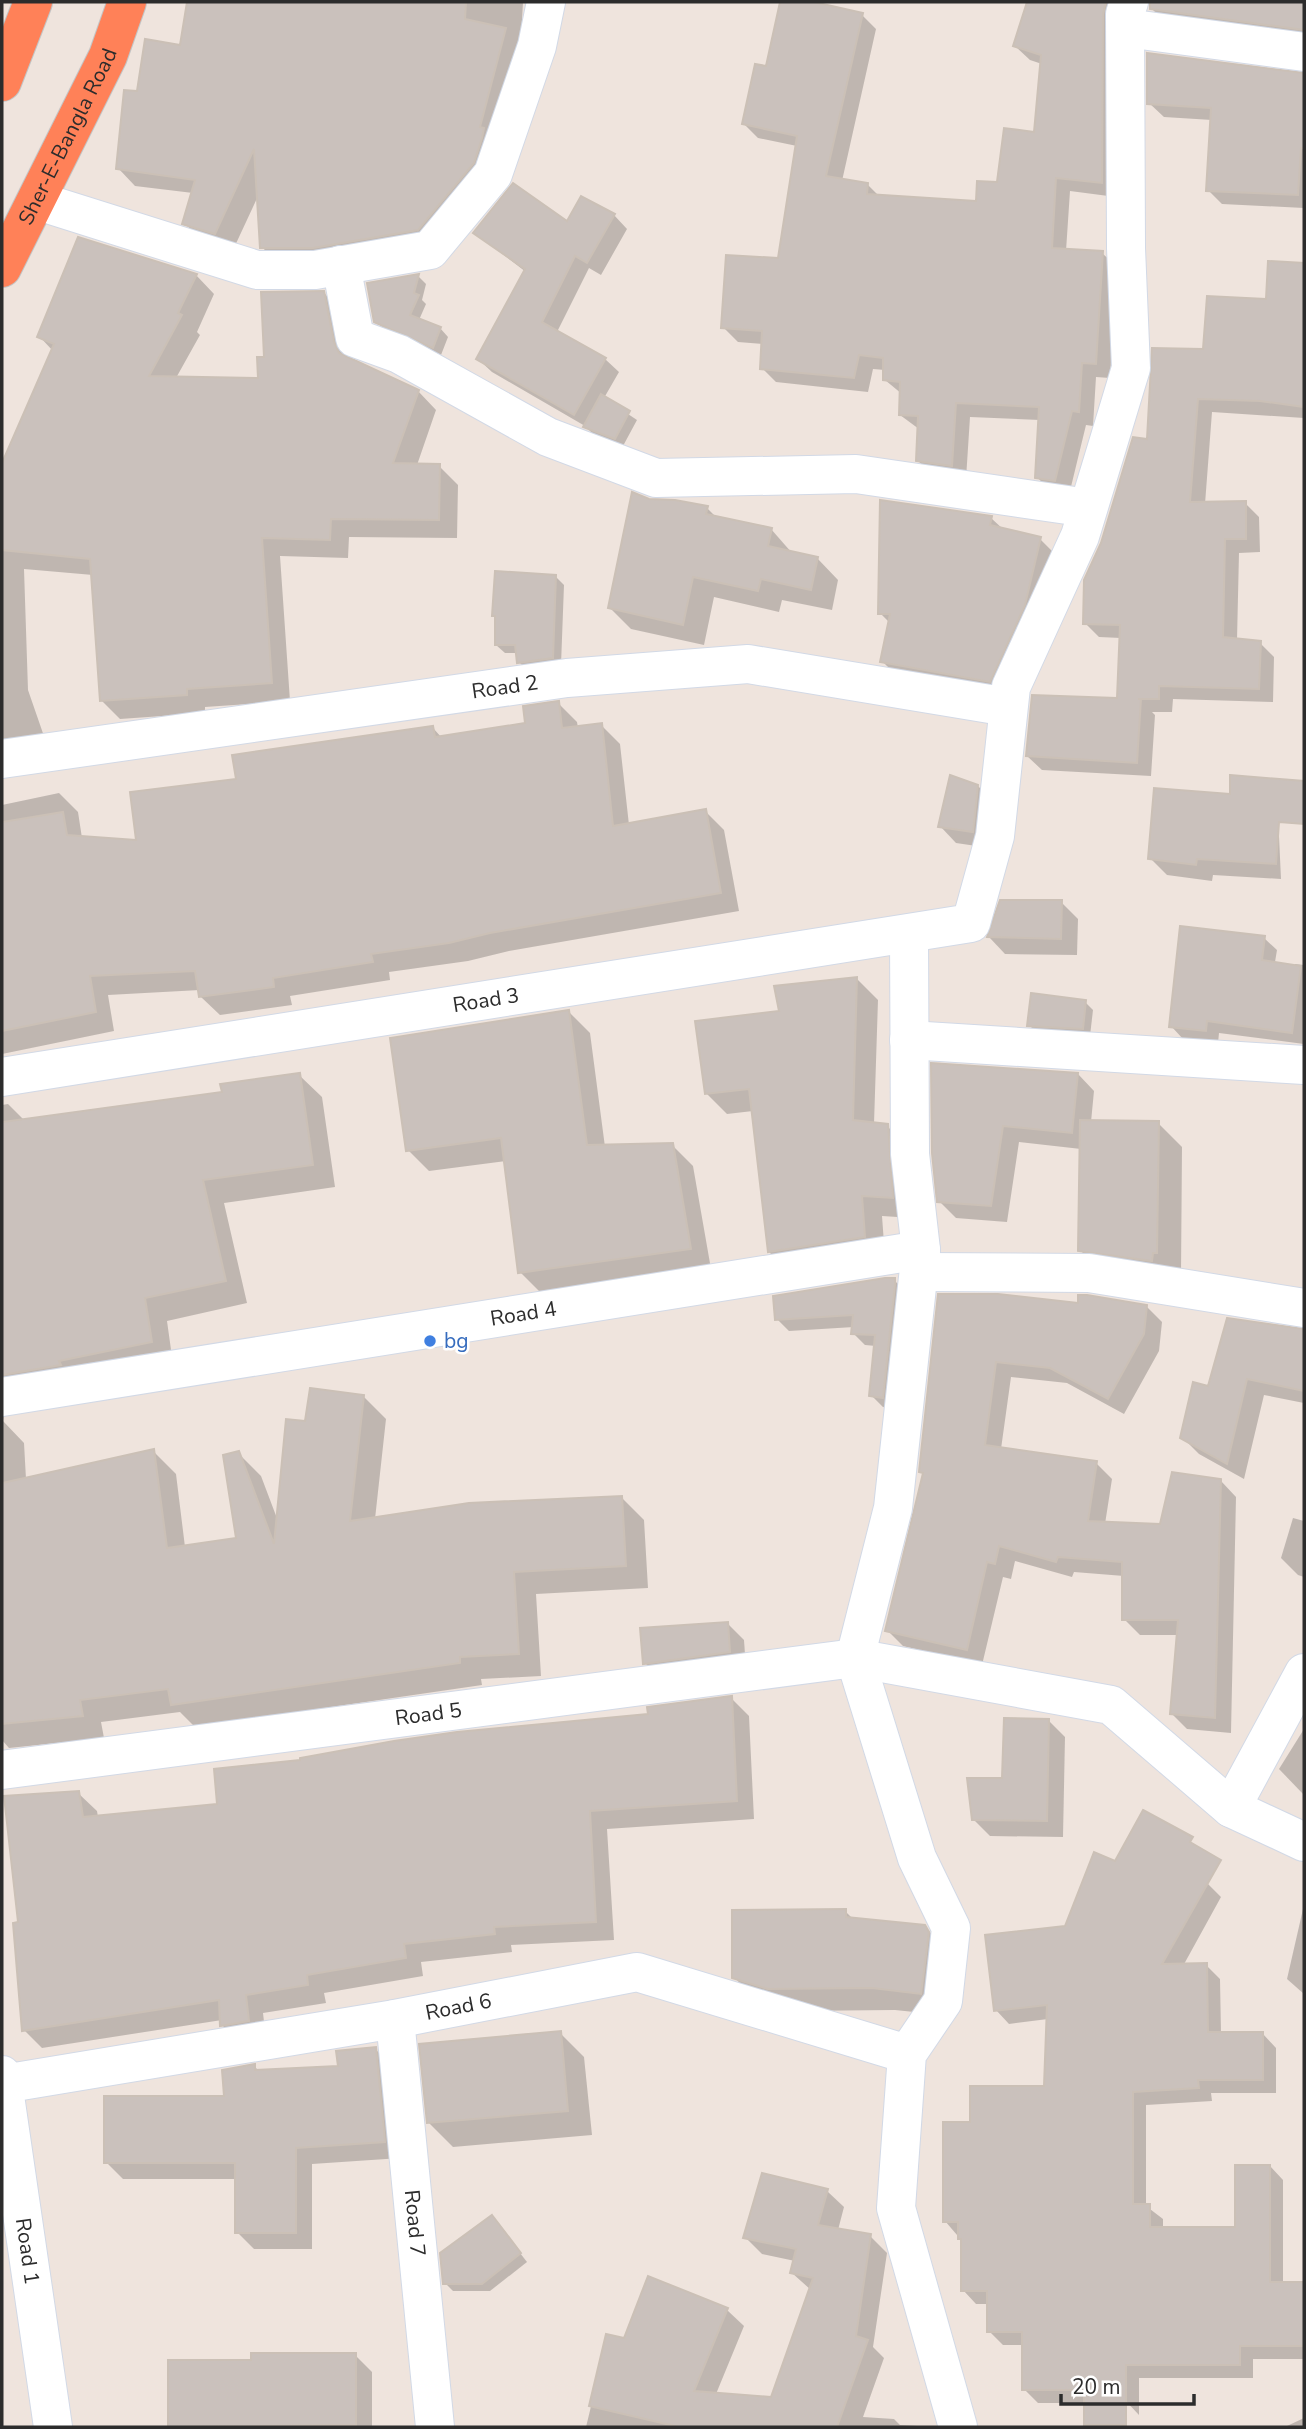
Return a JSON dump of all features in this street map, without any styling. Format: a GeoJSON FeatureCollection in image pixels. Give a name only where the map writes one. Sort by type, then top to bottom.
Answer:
{"type":"FeatureCollection","features":[{"type":"Feature","properties":{"kind":"highway"},"geometry":{"type":"LineString","coordinates":[[2,82],[33,2]]}},
{"type":"Feature","properties":{"kind":"highway","name":"Sher-E-Bangla Road"},"geometry":{"type":"LineString","coordinates":[[2,268],[38,201],[108,56],[127,2]]}},
{"type":"Feature","properties":{"kind":"street"},"geometry":{"type":"LineString","coordinates":[[38,201],[257,270],[315,270],[430,250],[493,174],[537,46],[546,2]]}},
{"type":"Feature","properties":{"kind":"street"},"geometry":{"type":"LineString","coordinates":[[1008,707],[1011,687],[1080,536],[1131,368],[1126,248],[1127,15],[1304,52]]}},
{"type":"Feature","properties":{"kind":"street"},"geometry":{"type":"LineString","coordinates":[[341,265],[355,338],[399,354],[548,438],[656,478],[856,474],[1088,508]]}},
{"type":"Feature","properties":{"kind":"street","name":"Road 2"},"geometry":{"type":"LineString","coordinates":[[2,759],[567,678],[748,664],[1008,707]]}},
{"type":"Feature","properties":{"kind":"street","name":"Road 3"},"geometry":{"type":"LineString","coordinates":[[2,1077],[971,923],[995,836],[1008,707]]}},
{"type":"Feature","properties":{"kind":"street"},"geometry":{"type":"LineString","coordinates":[[909,934],[910,1154],[920,1261],[893,1508],[855,1658],[917,1858],[951,1928],[943,2001],[907,2054],[896,2208],[958,2427]]}},
{"type":"Feature","properties":{"kind":"street"},"geometry":{"type":"LineString","coordinates":[[909,1040],[1304,1065]]}},
{"type":"Feature","properties":{"kind":"street","name":"Road 4"},"geometry":{"type":"LineString","coordinates":[[2,1397],[920,1261],[1089,1273],[1304,1308]]}},
{"type":"Feature","properties":{"kind":"street","name":"Road 5"},"geometry":{"type":"LineString","coordinates":[[2,1770],[855,1658],[1111,1705],[1231,1808],[1304,1842]]}},
{"type":"Feature","properties":{"kind":"street"},"geometry":{"type":"LineString","coordinates":[[1231,1808],[1304,1673]]}},
{"type":"Feature","properties":{"kind":"street","name":"Road 6"},"geometry":{"type":"LineString","coordinates":[[2,2080],[395,2019],[637,1972],[907,2054]]}},
{"type":"Feature","properties":{"kind":"street","name":"Road 7"},"geometry":{"type":"LineString","coordinates":[[395,2019],[435,2427]]}},
{"type":"Feature","properties":{"kind":"street","name":"Road 1"},"geometry":{"type":"LineString","coordinates":[[2,2080],[9,2167],[53,2427]]}},
{"type":"Feature","properties":{"kind":"building"},"geometry":{"type":"Polygon","coordinates":[[[187,2],[466,2],[465,19],[506,28],[480,127],[484,128],[474,163],[418,230],[313,248],[260,248],[254,149],[215,234],[182,224],[195,180],[116,169],[124,90],[137,91],[145,39],[180,45],[187,2]]]}},
{"type":"Feature","properties":{"kind":"building"},"geometry":{"type":"Polygon","coordinates":[[[780,2],[814,2],[863,13],[826,176],[868,183],[867,194],[976,201],[977,181],[997,182],[1004,128],[1034,132],[1041,55],[1013,46],[1027,2],[1106,2],[1103,14],[1102,183],[1056,178],[1052,248],[1103,251],[1096,364],[1082,363],[1079,412],[1072,411],[1055,481],[1035,478],[1039,407],[956,403],[952,466],[916,461],[918,416],[899,415],[900,382],[883,380],[883,358],[859,355],[854,378],[760,369],[762,331],[721,328],[726,255],[778,258],[797,136],[742,124],[755,64],[766,66],[780,2]]]}},
{"type":"Feature","properties":{"kind":"building"},"geometry":{"type":"Polygon","coordinates":[[[1150,2],[1304,2],[1304,30],[1150,9],[1150,2]]]}},
{"type":"Feature","properties":{"kind":"building"},"geometry":{"type":"Polygon","coordinates":[[[1147,53],[1304,73],[1304,148],[1301,148],[1298,195],[1206,191],[1211,108],[1147,104],[1147,53]]]}},
{"type":"Feature","properties":{"kind":"building"},"geometry":{"type":"Polygon","coordinates":[[[513,183],[567,221],[581,196],[615,214],[587,263],[575,256],[542,322],[606,358],[574,415],[476,359],[525,269],[473,233],[513,183]]]}},
{"type":"Feature","properties":{"kind":"building"},"geometry":{"type":"Polygon","coordinates":[[[78,237],[197,274],[178,313],[182,315],[149,376],[258,378],[257,357],[264,357],[261,292],[324,291],[334,342],[339,353],[419,390],[393,463],[440,464],[439,520],[331,519],[330,540],[262,538],[272,683],[187,689],[187,695],[100,701],[90,559],[2,550],[2,463],[54,344],[37,337],[78,237]]]}},
{"type":"Feature","properties":{"kind":"building"},"geometry":{"type":"Polygon","coordinates":[[[1268,261],[1304,263],[1304,407],[1260,401],[1198,399],[1190,502],[1246,501],[1246,539],[1225,539],[1223,637],[1261,641],[1259,689],[1159,686],[1159,699],[1141,699],[1137,763],[1026,756],[1032,695],[1117,698],[1120,625],[1083,624],[1084,580],[1101,543],[1133,437],[1147,439],[1152,348],[1203,349],[1207,296],[1266,299],[1268,261]]]}},
{"type":"Feature","properties":{"kind":"building"},"geometry":{"type":"Polygon","coordinates":[[[419,274],[414,293],[419,295],[410,315],[441,327],[433,348],[374,322],[367,283],[419,274]]]}},
{"type":"Feature","properties":{"kind":"building"},"geometry":{"type":"Polygon","coordinates":[[[601,394],[630,411],[615,439],[583,427],[601,394]]]}},
{"type":"Feature","properties":{"kind":"building"},"geometry":{"type":"Polygon","coordinates":[[[632,492],[649,499],[708,506],[706,514],[772,528],[768,546],[818,557],[811,590],[761,579],[758,591],[693,577],[683,625],[608,608],[632,492]]]}},
{"type":"Feature","properties":{"kind":"building"},"geometry":{"type":"Polygon","coordinates":[[[880,500],[992,516],[990,525],[1041,537],[1025,605],[990,682],[880,662],[890,614],[878,614],[880,500]]]}},
{"type":"Feature","properties":{"kind":"building"},"geometry":{"type":"Polygon","coordinates":[[[495,571],[556,575],[553,658],[517,663],[515,645],[495,645],[495,616],[492,616],[495,571]]]}},
{"type":"Feature","properties":{"kind":"building"},"geometry":{"type":"Polygon","coordinates":[[[559,701],[562,728],[602,723],[613,826],[706,809],[721,893],[490,933],[449,943],[371,954],[373,962],[273,978],[274,987],[199,997],[195,971],[90,976],[96,1012],[2,1031],[2,822],[63,812],[67,835],[136,840],[130,792],[236,779],[232,755],[433,726],[435,737],[525,723],[523,706],[559,701]]]}},
{"type":"Feature","properties":{"kind":"building"},"geometry":{"type":"Polygon","coordinates":[[[950,775],[978,785],[973,832],[938,827],[950,775]]]}},
{"type":"Feature","properties":{"kind":"building"},"geometry":{"type":"Polygon","coordinates":[[[1230,775],[1304,781],[1304,824],[1279,822],[1276,864],[1197,859],[1196,865],[1148,859],[1154,788],[1230,794],[1230,775]]]}},
{"type":"Feature","properties":{"kind":"building"},"geometry":{"type":"Polygon","coordinates":[[[1000,900],[1062,900],[1061,939],[987,937],[1000,900]]]}},
{"type":"Feature","properties":{"kind":"building"},"geometry":{"type":"Polygon","coordinates":[[[1180,926],[1265,936],[1262,960],[1301,966],[1292,1033],[1207,1021],[1206,1031],[1169,1027],[1180,926]]]}},
{"type":"Feature","properties":{"kind":"building"},"geometry":{"type":"Polygon","coordinates":[[[857,977],[853,1120],[888,1124],[893,1198],[862,1196],[865,1237],[768,1252],[749,1089],[705,1094],[695,1021],[779,1011],[774,986],[857,977]]]}},
{"type":"Feature","properties":{"kind":"building"},"geometry":{"type":"Polygon","coordinates":[[[1031,993],[1086,1000],[1083,1029],[1027,1026],[1031,993]]]}},
{"type":"Feature","properties":{"kind":"building"},"geometry":{"type":"Polygon","coordinates":[[[569,1010],[587,1145],[673,1143],[691,1249],[518,1273],[501,1138],[406,1151],[390,1038],[569,1010]]]}},
{"type":"Feature","properties":{"kind":"building"},"geometry":{"type":"Polygon","coordinates":[[[931,1063],[1078,1073],[1072,1133],[1003,1126],[991,1206],[937,1202],[932,1153],[931,1063]]]}},
{"type":"Feature","properties":{"kind":"building"},"geometry":{"type":"Polygon","coordinates":[[[300,1073],[313,1165],[203,1180],[226,1281],[145,1298],[152,1342],[59,1361],[61,1365],[2,1375],[2,1122],[222,1092],[220,1084],[300,1073]]]}},
{"type":"Feature","properties":{"kind":"building"},"geometry":{"type":"Polygon","coordinates":[[[1080,1120],[1159,1121],[1157,1253],[1153,1253],[1152,1261],[1078,1251],[1080,1120]]]}},
{"type":"Feature","properties":{"kind":"building"},"geometry":{"type":"Polygon","coordinates":[[[895,1278],[895,1284],[883,1398],[869,1396],[875,1335],[851,1334],[853,1315],[775,1320],[773,1296],[895,1278]]]}},
{"type":"Feature","properties":{"kind":"building"},"geometry":{"type":"Polygon","coordinates":[[[938,1294],[998,1294],[1078,1303],[1078,1295],[1087,1295],[1147,1305],[1144,1334],[1108,1399],[1050,1368],[996,1362],[985,1445],[1097,1461],[1088,1521],[1160,1524],[1172,1472],[1221,1479],[1215,1718],[1170,1714],[1178,1620],[1122,1620],[1122,1562],[1058,1557],[1056,1562],[999,1546],[995,1564],[987,1562],[967,1650],[885,1631],[923,1473],[919,1472],[938,1294]]]}},
{"type":"Feature","properties":{"kind":"building"},"geometry":{"type":"Polygon","coordinates":[[[1227,1318],[1304,1329],[1304,1391],[1247,1379],[1227,1464],[1180,1438],[1193,1382],[1208,1386],[1227,1318]]]}},
{"type":"Feature","properties":{"kind":"building"},"geometry":{"type":"Polygon","coordinates":[[[310,1388],[364,1395],[350,1521],[469,1503],[622,1496],[626,1566],[514,1572],[519,1654],[460,1657],[460,1663],[171,1705],[168,1689],[80,1700],[83,1716],[2,1724],[2,1483],[154,1449],[167,1548],[236,1538],[223,1455],[239,1451],[274,1544],[286,1419],[305,1421],[310,1388]]]}},
{"type":"Feature","properties":{"kind":"building"},"geometry":{"type":"Polygon","coordinates":[[[728,1622],[730,1652],[643,1664],[640,1628],[728,1622]]]}},
{"type":"Feature","properties":{"kind":"building"},"geometry":{"type":"Polygon","coordinates":[[[732,1696],[737,1801],[590,1811],[596,1922],[494,1927],[495,1934],[404,1944],[406,1958],[307,1975],[308,1985],[246,1995],[249,2021],[220,2026],[219,2000],[22,2031],[13,1923],[18,1922],[4,1796],[79,1791],[83,1817],[217,1804],[214,1769],[300,1760],[394,1741],[457,1732],[648,1714],[647,1707],[732,1696]]]}},
{"type":"Feature","properties":{"kind":"building"},"geometry":{"type":"Polygon","coordinates":[[[1004,1718],[1049,1719],[1047,1821],[972,1820],[967,1778],[1002,1778],[1004,1718]]]}},
{"type":"Feature","properties":{"kind":"building"},"geometry":{"type":"Polygon","coordinates":[[[1143,1810],[1193,1837],[1190,1842],[1221,1860],[1162,1964],[1207,1963],[1208,2032],[1263,2032],[1263,2080],[1198,2080],[1199,2088],[1133,2092],[1133,2204],[1150,2204],[1150,2227],[1235,2227],[1235,2165],[1270,2165],[1270,2282],[1304,2282],[1304,2346],[1240,2346],[1240,2365],[1126,2365],[1126,2425],[1084,2425],[1084,2390],[1022,2390],[1022,2332],[987,2332],[987,2291],[961,2291],[961,2239],[958,2239],[958,2222],[943,2222],[943,2122],[970,2122],[970,2086],[1044,2086],[1047,2005],[994,2011],[985,1935],[1065,1926],[1094,1852],[1115,1861],[1143,1810]]]}},
{"type":"Feature","properties":{"kind":"building"},"geometry":{"type":"Polygon","coordinates":[[[846,1909],[846,1917],[925,1925],[929,1932],[921,1994],[872,1988],[768,1989],[732,1978],[732,1910],[846,1909]]]}},
{"type":"Feature","properties":{"kind":"building"},"geometry":{"type":"Polygon","coordinates":[[[561,2031],[568,2111],[427,2123],[419,2044],[561,2031]]]}},
{"type":"Feature","properties":{"kind":"building"},"geometry":{"type":"Polygon","coordinates":[[[376,2047],[385,2142],[296,2148],[296,2233],[235,2233],[235,2163],[104,2163],[104,2096],[224,2096],[222,2070],[255,2064],[255,2070],[338,2066],[336,2051],[376,2047]]]}},
{"type":"Feature","properties":{"kind":"building"},"geometry":{"type":"Polygon","coordinates":[[[762,2173],[828,2189],[818,2225],[871,2234],[856,2336],[868,2340],[837,2427],[679,2427],[589,2406],[606,2334],[624,2338],[648,2276],[728,2308],[694,2391],[771,2397],[813,2278],[790,2273],[796,2249],[743,2238],[762,2173]]]}},
{"type":"Feature","properties":{"kind":"building"},"geometry":{"type":"Polygon","coordinates":[[[492,2215],[521,2253],[482,2284],[443,2284],[440,2253],[492,2215]]]}},
{"type":"Feature","properties":{"kind":"building"},"geometry":{"type":"Polygon","coordinates":[[[251,2353],[356,2353],[356,2425],[168,2427],[168,2360],[251,2360],[251,2353]]]}},
{"type":"Feature","properties":{"kind":"place","name":"bg"},"geometry":{"type":"Point","coordinates":[430,1341]}}]}
